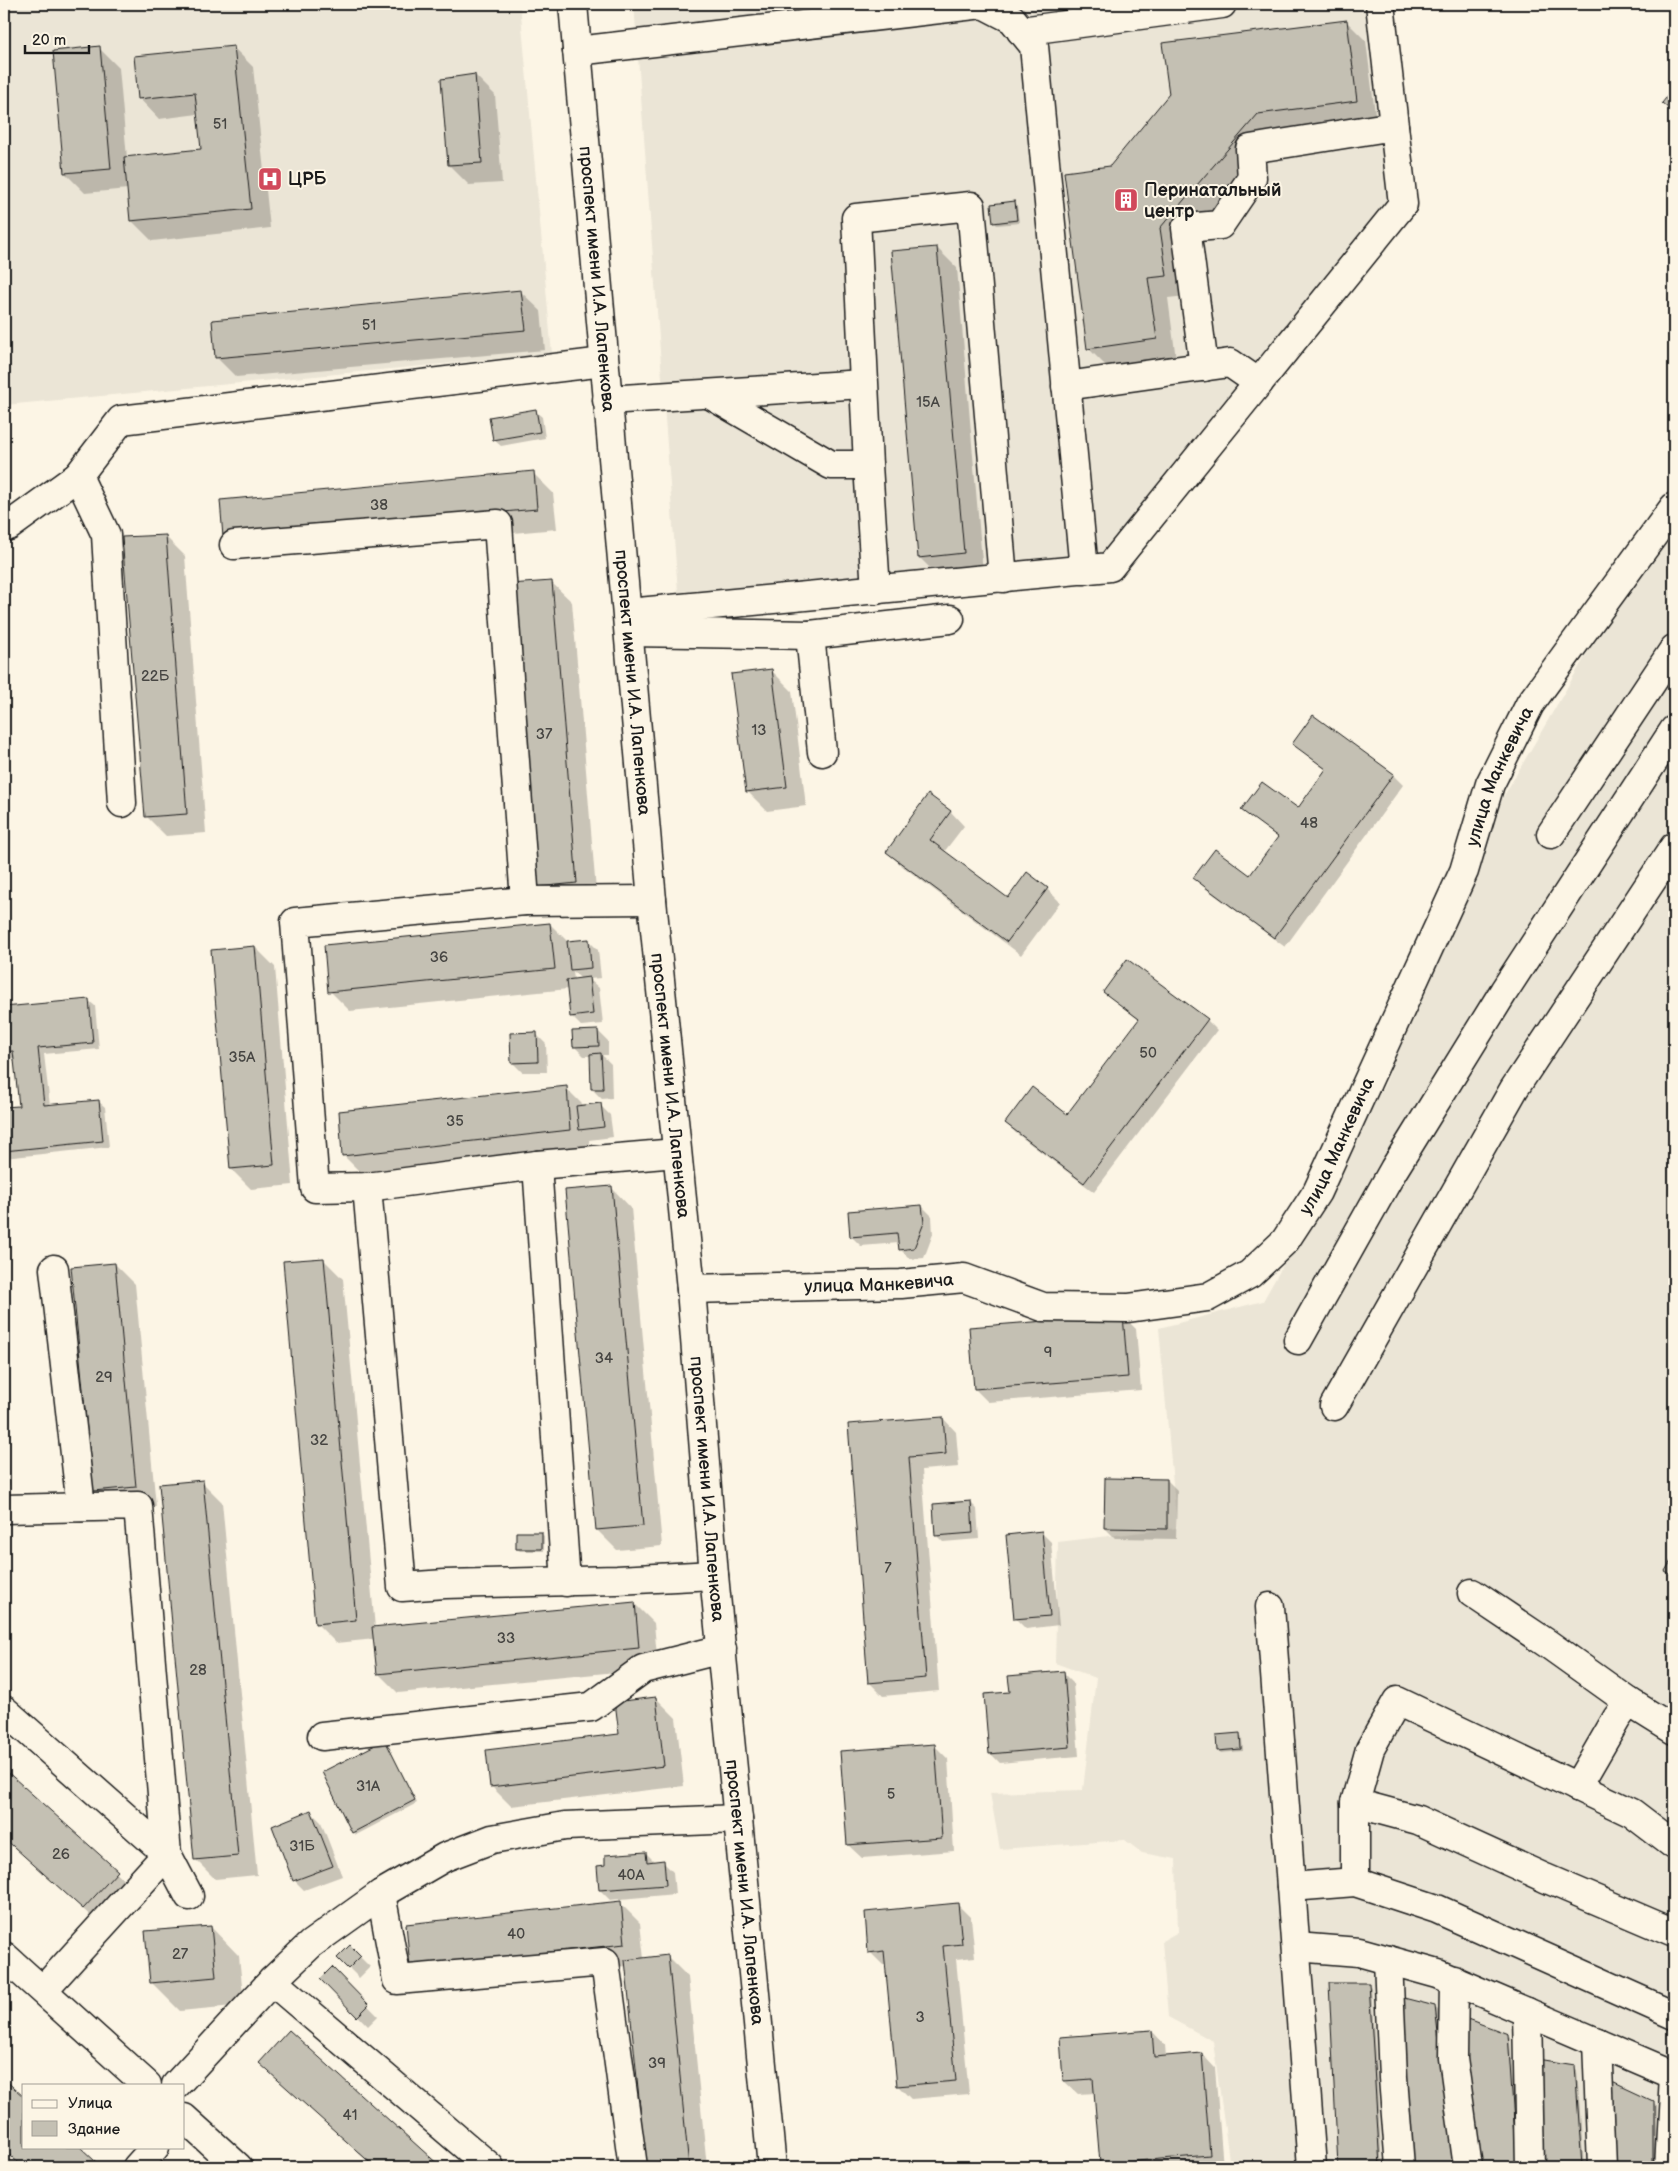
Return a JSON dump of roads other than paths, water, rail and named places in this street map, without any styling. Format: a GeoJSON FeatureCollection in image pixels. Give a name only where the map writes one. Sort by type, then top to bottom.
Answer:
{"type":"FeatureCollection","features":[{"type":"Feature","properties":{"kind":"main road","name":"проспект имени И.А. Лапенкова"},"geometry":{"type":"LineString","coordinates":[[573,4],[652,900],[691,1289],[714,1575],[772,2167]]}},
{"type":"Feature","properties":{"kind":"main road"},"geometry":{"type":"LineString","coordinates":[[578,51],[983,4],[1012,19],[1034,46],[1084,570]]}},
{"type":"Feature","properties":{"kind":"main road"},"geometry":{"type":"LineString","coordinates":[[1021,31],[1222,4]]}},
{"type":"Feature","properties":{"kind":"main road"},"geometry":{"type":"LineString","coordinates":[[628,623],[876,590],[1110,568],[1403,204],[1380,4]]}},
{"type":"Feature","properties":{"kind":"main road"},"geometry":{"type":"LineString","coordinates":[[1204,367],[1186,228],[1220,225],[1252,178],[1250,149],[1394,126]]}},
{"type":"Feature","properties":{"kind":"main road"},"geometry":{"type":"LineString","coordinates":[[876,590],[856,218],[971,206],[1003,578]]}},
{"type":"Feature","properties":{"kind":"main road"},"geometry":{"type":"LineString","coordinates":[[4,527],[9,526],[78,476],[121,420],[604,362]]}},
{"type":"Feature","properties":{"kind":"main road"},"geometry":{"type":"LineString","coordinates":[[1066,386],[1230,363],[1259,382]]}},
{"type":"Feature","properties":{"kind":"main road"},"geometry":{"type":"LineString","coordinates":[[607,400],[864,384]]}},
{"type":"Feature","properties":{"kind":"main road"},"geometry":{"type":"LineString","coordinates":[[709,394],[831,465],[868,464]]}},
{"type":"Feature","properties":{"kind":"main road"},"geometry":{"type":"LineString","coordinates":[[78,476],[106,536],[122,803]]}},
{"type":"Feature","properties":{"kind":"main road","name":"улица Манкевича"},"geometry":{"type":"LineString","coordinates":[[691,1289],[901,1284],[964,1278],[1043,1307],[1128,1308],[1208,1297],[1250,1274],[1286,1241],[1317,1192],[1464,871],[1490,784],[1530,704],[1614,586],[1672,514]]}},
{"type":"Feature","properties":{"kind":"main road"},"geometry":{"type":"LineString","coordinates":[[234,545],[498,524],[525,901]]}},
{"type":"Feature","properties":{"kind":"main road"},"geometry":{"type":"LineString","coordinates":[[628,623],[810,635],[950,619]]}},
{"type":"Feature","properties":{"kind":"main road"},"geometry":{"type":"LineString","coordinates":[[810,635],[822,752]]}},
{"type":"Feature","properties":{"kind":"main road"},"geometry":{"type":"LineString","coordinates":[[1551,834],[1674,648]]}},
{"type":"Feature","properties":{"kind":"main road"},"geometry":{"type":"LineString","coordinates":[[1298,1340],[1394,1169],[1498,999],[1674,730]]}},
{"type":"Feature","properties":{"kind":"main road"},"geometry":{"type":"LineString","coordinates":[[1334,1406],[1514,1089],[1674,847]]}},
{"type":"Feature","properties":{"kind":"main road"},"geometry":{"type":"LineString","coordinates":[[652,900],[525,901],[295,922],[315,1188],[367,1187],[537,1165],[676,1152]]}},
{"type":"Feature","properties":{"kind":"main road"},"geometry":{"type":"LineString","coordinates":[[537,1165],[566,1582]]}},
{"type":"Feature","properties":{"kind":"main road"},"geometry":{"type":"LineString","coordinates":[[367,1187],[402,1587],[714,1575]]}},
{"type":"Feature","properties":{"kind":"main road"},"geometry":{"type":"LineString","coordinates":[[54,1269],[81,1507]]}},
{"type":"Feature","properties":{"kind":"main road"},"geometry":{"type":"LineString","coordinates":[[4,1509],[138,1506],[166,1854],[43,1990]]}},
{"type":"Feature","properties":{"kind":"main road"},"geometry":{"type":"LineString","coordinates":[[1472,1593],[1629,1702],[1674,1730]]}},
{"type":"Feature","properties":{"kind":"main road"},"geometry":{"type":"LineString","coordinates":[[1270,1607],[1312,2167]]}},
{"type":"Feature","properties":{"kind":"main road"},"geometry":{"type":"LineString","coordinates":[[322,1736],[591,1707],[642,1669],[722,1649]]}},
{"type":"Feature","properties":{"kind":"main road"},"geometry":{"type":"LineString","coordinates":[[1355,1882],[1355,1803],[1370,1749],[1397,1700],[1632,1813],[1674,1845]]}},
{"type":"Feature","properties":{"kind":"main road"},"geometry":{"type":"LineString","coordinates":[[1577,1787],[1629,1702]]}},
{"type":"Feature","properties":{"kind":"main road"},"geometry":{"type":"LineString","coordinates":[[4,1710],[166,1854],[189,1896]]}},
{"type":"Feature","properties":{"kind":"main road"},"geometry":{"type":"LineString","coordinates":[[1355,1803],[1418,1820],[1545,1878],[1674,1933]]}},
{"type":"Feature","properties":{"kind":"main road"},"geometry":{"type":"LineString","coordinates":[[177,2084],[272,1981],[310,1944],[380,1894],[445,1857],[492,1839],[565,1826],[738,1818]]}},
{"type":"Feature","properties":{"kind":"main road"},"geometry":{"type":"LineString","coordinates":[[1291,1887],[1355,1882],[1437,1909],[1674,2015]]}},
{"type":"Feature","properties":{"kind":"main road"},"geometry":{"type":"LineString","coordinates":[[380,1894],[397,1980],[605,1962],[633,2167]]}},
{"type":"Feature","properties":{"kind":"main road"},"geometry":{"type":"LineString","coordinates":[[1296,1948],[1360,1952],[1438,1974],[1674,2075],[1669,2167]]}},
{"type":"Feature","properties":{"kind":"main road"},"geometry":{"type":"LineString","coordinates":[[4,1956],[145,2084]]}},
{"type":"Feature","properties":{"kind":"main road"},"geometry":{"type":"LineString","coordinates":[[1388,1960],[1400,2167]]}},
{"type":"Feature","properties":{"kind":"main road"},"geometry":{"type":"LineString","coordinates":[[1454,1980],[1454,2058],[1468,2167]]}},
{"type":"Feature","properties":{"kind":"main road"},"geometry":{"type":"LineString","coordinates":[[272,1981],[490,2167]]}},
{"type":"Feature","properties":{"kind":"main road"},"geometry":{"type":"LineString","coordinates":[[1527,2012],[1530,2167]]}},
{"type":"Feature","properties":{"kind":"main road"},"geometry":{"type":"LineString","coordinates":[[1597,2042],[1602,2167]]}},
{"type":"Feature","properties":{"kind":"main road"},"geometry":{"type":"LineString","coordinates":[[185,2119],[238,2167]]}},
{"type":"Feature","properties":{"kind":"main road"},"geometry":{"type":"LineString","coordinates":[[137,2167],[154,2148]]}},
{"type":"Feature","properties":{"kind":"place","name":"ЦРБ"},"geometry":{"type":"Point","coordinates":[270,179]}},
{"type":"Feature","properties":{"kind":"place","name":"Перинатальный центр"},"geometry":{"type":"Point","coordinates":[1126,200]}}]}
